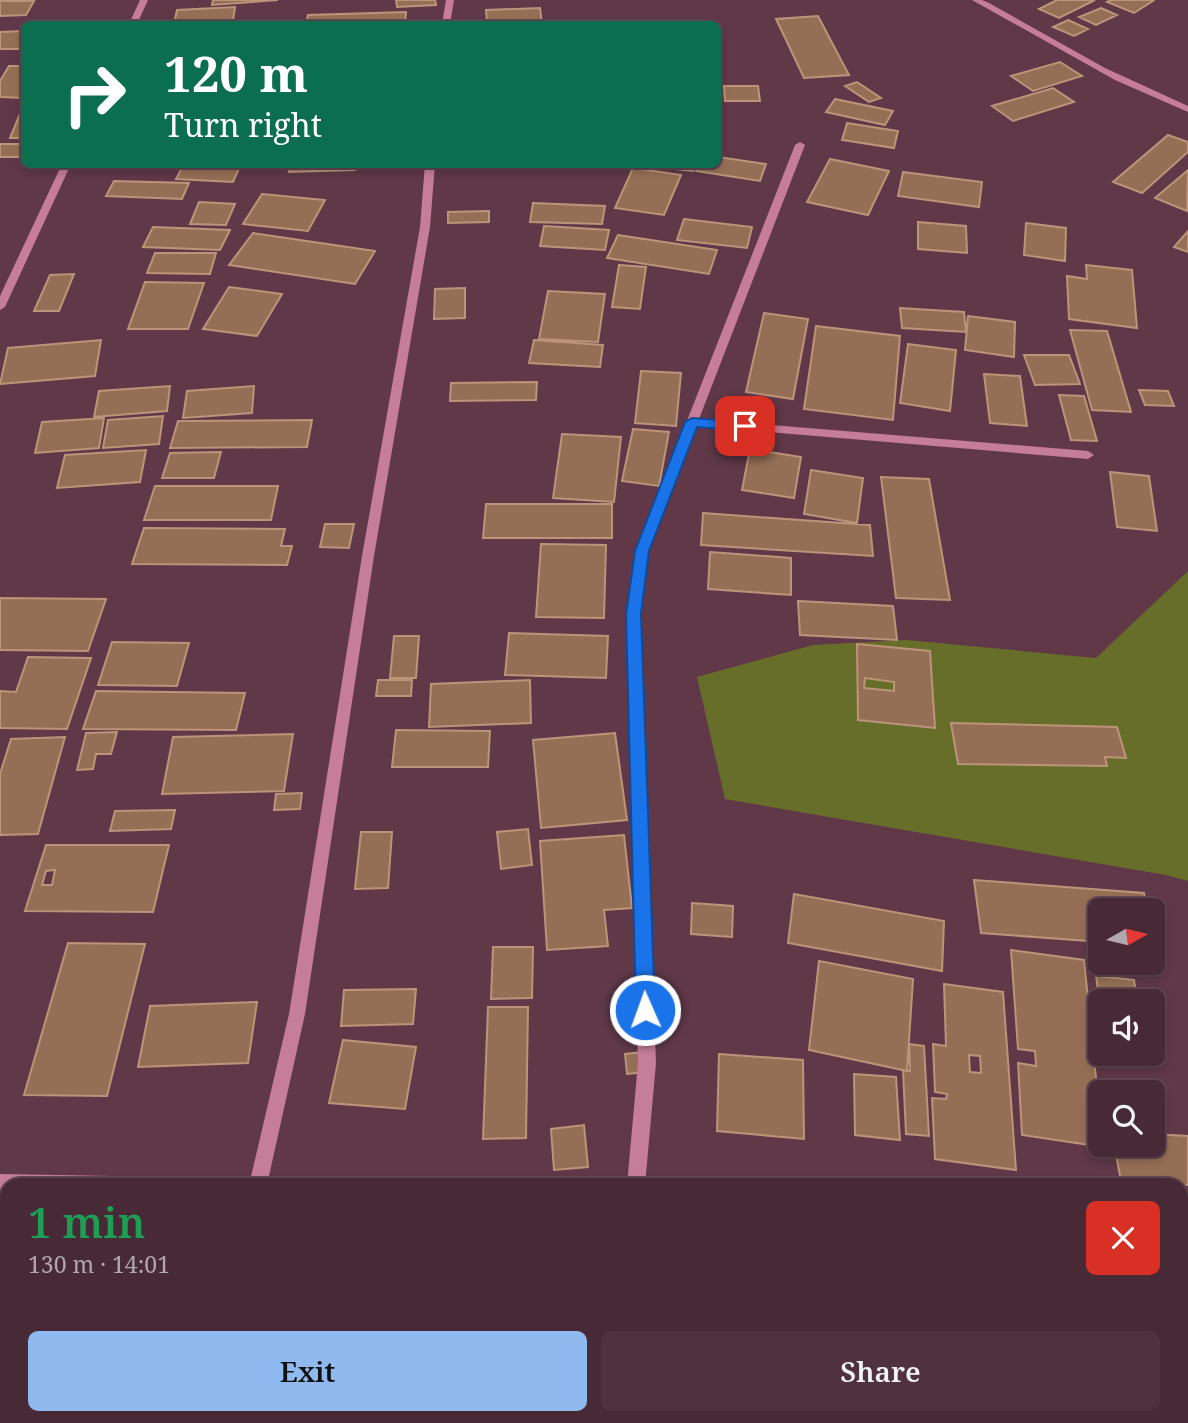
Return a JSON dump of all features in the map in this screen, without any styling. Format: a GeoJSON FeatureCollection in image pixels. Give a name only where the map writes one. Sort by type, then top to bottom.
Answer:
{"type":"FeatureCollection","features":[{"type":"Feature","properties":{"kind":"street"},"geometry":{"type":"LineString","coordinates":[[134,21],[144,0]]}},
{"type":"Feature","properties":{"kind":"street"},"geometry":{"type":"LineString","coordinates":[[446,21],[450,0]]}},
{"type":"Feature","properties":{"kind":"street"},"geometry":{"type":"LineString","coordinates":[[976,0],[1003,12],[1135,88],[1188,109]]}},
{"type":"Feature","properties":{"kind":"street"},"geometry":{"type":"LineString","coordinates":[[637,1178],[647,1063],[633,614],[642,551],[800,145]]}},
{"type":"Feature","properties":{"kind":"street"},"geometry":{"type":"LineString","coordinates":[[0,307],[65,168]]}},
{"type":"Feature","properties":{"kind":"street"},"geometry":{"type":"LineString","coordinates":[[260,1178],[297,1014],[368,556],[425,227],[430,168]]}},
{"type":"Feature","properties":{"kind":"street"},"geometry":{"type":"LineString","coordinates":[[692,422],[1088,455]]}},
{"type":"Feature","properties":{"kind":"green space"},"geometry":{"type":"Polygon","coordinates":[[[1188,571],[1188,881],[725,799],[697,677],[813,645],[907,640],[1096,658],[1188,571]]]}},
{"type":"Feature","properties":{"kind":"building"},"geometry":{"type":"Polygon","coordinates":[[[213,0],[278,0],[212,5],[213,0]]]}},
{"type":"Feature","properties":{"kind":"building"},"geometry":{"type":"Polygon","coordinates":[[[396,0],[435,0],[436,5],[397,7],[396,0]]]}},
{"type":"Feature","properties":{"kind":"building"},"geometry":{"type":"Polygon","coordinates":[[[1057,0],[1095,0],[1059,18],[1039,9],[1057,0]]]}},
{"type":"Feature","properties":{"kind":"building"},"geometry":{"type":"Polygon","coordinates":[[[0,1],[34,1],[26,15],[0,16],[0,1]]]}},
{"type":"Feature","properties":{"kind":"building"},"geometry":{"type":"Polygon","coordinates":[[[1153,1],[1134,13],[1107,2],[1153,1]]]}},
{"type":"Feature","properties":{"kind":"building"},"geometry":{"type":"Polygon","coordinates":[[[235,7],[233,21],[175,21],[177,10],[235,7]]]}},
{"type":"Feature","properties":{"kind":"building"},"geometry":{"type":"Polygon","coordinates":[[[540,8],[542,21],[487,21],[486,10],[540,8]]]}},
{"type":"Feature","properties":{"kind":"building"},"geometry":{"type":"Polygon","coordinates":[[[1101,8],[1117,15],[1096,25],[1079,17],[1101,8]]]}},
{"type":"Feature","properties":{"kind":"building"},"geometry":{"type":"Polygon","coordinates":[[[406,12],[405,21],[307,21],[308,15],[406,12]]]}},
{"type":"Feature","properties":{"kind":"building"},"geometry":{"type":"Polygon","coordinates":[[[818,16],[849,75],[804,78],[776,19],[818,16]]]}},
{"type":"Feature","properties":{"kind":"building"},"geometry":{"type":"Polygon","coordinates":[[[1068,20],[1088,29],[1074,36],[1053,27],[1068,20]]]}},
{"type":"Feature","properties":{"kind":"building"},"geometry":{"type":"Polygon","coordinates":[[[21,31],[21,49],[0,49],[0,32],[21,31]]]}},
{"type":"Feature","properties":{"kind":"building"},"geometry":{"type":"Polygon","coordinates":[[[1060,62],[1082,76],[1033,91],[1011,76],[1060,62]]]}},
{"type":"Feature","properties":{"kind":"building"},"geometry":{"type":"Polygon","coordinates":[[[9,66],[21,66],[21,98],[0,97],[0,81],[9,66]]]}},
{"type":"Feature","properties":{"kind":"building"},"geometry":{"type":"Polygon","coordinates":[[[857,82],[881,98],[869,102],[845,86],[857,82]]]}},
{"type":"Feature","properties":{"kind":"building"},"geometry":{"type":"Polygon","coordinates":[[[724,86],[758,86],[760,101],[725,101],[724,86]]]}},
{"type":"Feature","properties":{"kind":"building"},"geometry":{"type":"Polygon","coordinates":[[[1053,88],[1074,102],[1013,121],[992,106],[1053,88]]]}},
{"type":"Feature","properties":{"kind":"building"},"geometry":{"type":"Polygon","coordinates":[[[835,99],[893,111],[885,125],[826,112],[835,99]]]}},
{"type":"Feature","properties":{"kind":"building"},"geometry":{"type":"Polygon","coordinates":[[[21,111],[21,138],[10,138],[21,111]]]}},
{"type":"Feature","properties":{"kind":"building"},"geometry":{"type":"Polygon","coordinates":[[[847,123],[898,131],[894,148],[842,140],[847,123]]]}},
{"type":"Feature","properties":{"kind":"building"},"geometry":{"type":"Polygon","coordinates":[[[1168,135],[1188,142],[1188,152],[1142,193],[1113,182],[1168,135]]]}},
{"type":"Feature","properties":{"kind":"building"},"geometry":{"type":"Polygon","coordinates":[[[0,144],[21,144],[19,157],[0,157],[0,144]]]}},
{"type":"Feature","properties":{"kind":"building"},"geometry":{"type":"Polygon","coordinates":[[[721,157],[766,164],[760,181],[696,171],[697,168],[721,168],[721,157]]]}},
{"type":"Feature","properties":{"kind":"building"},"geometry":{"type":"Polygon","coordinates":[[[830,159],[889,171],[868,215],[807,202],[830,159]]]}},
{"type":"Feature","properties":{"kind":"building"},"geometry":{"type":"Polygon","coordinates":[[[182,168],[239,168],[233,182],[176,179],[182,168]]]}},
{"type":"Feature","properties":{"kind":"building"},"geometry":{"type":"Polygon","coordinates":[[[290,168],[355,168],[355,170],[289,172],[290,168]]]}},
{"type":"Feature","properties":{"kind":"building"},"geometry":{"type":"Polygon","coordinates":[[[633,168],[681,175],[664,215],[615,208],[633,168]]]}},
{"type":"Feature","properties":{"kind":"building"},"geometry":{"type":"Polygon","coordinates":[[[666,168],[693,168],[693,171],[666,168]]]}},
{"type":"Feature","properties":{"kind":"building"},"geometry":{"type":"Polygon","coordinates":[[[1188,170],[1187,211],[1155,198],[1188,170]]]}},
{"type":"Feature","properties":{"kind":"building"},"geometry":{"type":"Polygon","coordinates":[[[903,172],[982,182],[979,207],[898,196],[903,172]]]}},
{"type":"Feature","properties":{"kind":"building"},"geometry":{"type":"Polygon","coordinates":[[[114,181],[189,183],[182,199],[106,196],[114,181]]]}},
{"type":"Feature","properties":{"kind":"building"},"geometry":{"type":"Polygon","coordinates":[[[262,194],[325,200],[308,231],[243,224],[262,194]]]}},
{"type":"Feature","properties":{"kind":"building"},"geometry":{"type":"Polygon","coordinates":[[[199,202],[235,204],[226,225],[190,224],[199,202]]]}},
{"type":"Feature","properties":{"kind":"building"},"geometry":{"type":"Polygon","coordinates":[[[533,203],[605,206],[602,224],[530,222],[533,203]]]}},
{"type":"Feature","properties":{"kind":"building"},"geometry":{"type":"Polygon","coordinates":[[[489,211],[489,222],[448,223],[448,212],[489,211]]]}},
{"type":"Feature","properties":{"kind":"building"},"geometry":{"type":"Polygon","coordinates":[[[684,219],[752,227],[747,248],[677,240],[684,219]]]}},
{"type":"Feature","properties":{"kind":"building"},"geometry":{"type":"Polygon","coordinates":[[[918,222],[966,226],[967,253],[918,249],[918,222]]]}},
{"type":"Feature","properties":{"kind":"building"},"geometry":{"type":"Polygon","coordinates":[[[1026,223],[1066,228],[1065,261],[1024,255],[1026,223]]]}},
{"type":"Feature","properties":{"kind":"building"},"geometry":{"type":"Polygon","coordinates":[[[544,226],[609,230],[605,250],[540,246],[544,226]]]}},
{"type":"Feature","properties":{"kind":"building"},"geometry":{"type":"Polygon","coordinates":[[[153,227],[230,230],[220,250],[143,247],[153,227]]]}},
{"type":"Feature","properties":{"kind":"building"},"geometry":{"type":"Polygon","coordinates":[[[1188,231],[1188,252],[1174,247],[1188,231]]]}},
{"type":"Feature","properties":{"kind":"building"},"geometry":{"type":"Polygon","coordinates":[[[253,233],[375,251],[355,284],[229,265],[253,233]]]}},
{"type":"Feature","properties":{"kind":"building"},"geometry":{"type":"Polygon","coordinates":[[[618,235],[717,250],[709,274],[607,258],[618,235]]]}},
{"type":"Feature","properties":{"kind":"building"},"geometry":{"type":"Polygon","coordinates":[[[155,253],[216,253],[210,274],[147,273],[155,253]]]}},
{"type":"Feature","properties":{"kind":"building"},"geometry":{"type":"Polygon","coordinates":[[[619,265],[646,267],[640,309],[612,307],[619,265]]]}},
{"type":"Feature","properties":{"kind":"building"},"geometry":{"type":"Polygon","coordinates":[[[1086,265],[1132,270],[1137,328],[1069,319],[1067,276],[1087,279],[1086,265]]]}},
{"type":"Feature","properties":{"kind":"building"},"geometry":{"type":"Polygon","coordinates":[[[74,274],[59,311],[34,311],[50,275],[74,274]]]}},
{"type":"Feature","properties":{"kind":"building"},"geometry":{"type":"Polygon","coordinates":[[[145,282],[204,283],[188,329],[128,329],[145,282]]]}},
{"type":"Feature","properties":{"kind":"building"},"geometry":{"type":"Polygon","coordinates":[[[229,287],[282,294],[257,336],[203,329],[229,287]]]}},
{"type":"Feature","properties":{"kind":"building"},"geometry":{"type":"Polygon","coordinates":[[[465,288],[465,318],[434,319],[435,289],[465,288]]]}},
{"type":"Feature","properties":{"kind":"building"},"geometry":{"type":"Polygon","coordinates":[[[548,291],[605,294],[598,342],[539,339],[548,291]]]}},
{"type":"Feature","properties":{"kind":"building"},"geometry":{"type":"Polygon","coordinates":[[[900,308],[964,312],[966,332],[902,328],[900,308]]]}},
{"type":"Feature","properties":{"kind":"building"},"geometry":{"type":"Polygon","coordinates":[[[764,313],[808,319],[793,399],[746,392],[764,313]]]}},
{"type":"Feature","properties":{"kind":"building"},"geometry":{"type":"Polygon","coordinates":[[[968,316],[1015,322],[1014,357],[965,350],[968,316]]]}},
{"type":"Feature","properties":{"kind":"building"},"geometry":{"type":"Polygon","coordinates":[[[816,326],[900,336],[893,420],[804,409],[816,326]]]}},
{"type":"Feature","properties":{"kind":"building"},"geometry":{"type":"Polygon","coordinates":[[[1070,330],[1107,331],[1131,412],[1092,410],[1070,330]]]}},
{"type":"Feature","properties":{"kind":"building"},"geometry":{"type":"Polygon","coordinates":[[[101,340],[95,376],[0,384],[8,348],[101,340]]]}},
{"type":"Feature","properties":{"kind":"building"},"geometry":{"type":"Polygon","coordinates":[[[534,340],[603,345],[600,367],[529,363],[534,340]]]}},
{"type":"Feature","properties":{"kind":"building"},"geometry":{"type":"Polygon","coordinates":[[[908,344],[956,350],[950,411],[900,403],[908,344]]]}},
{"type":"Feature","properties":{"kind":"building"},"geometry":{"type":"Polygon","coordinates":[[[1024,355],[1069,355],[1080,384],[1035,385],[1024,355]]]}},
{"type":"Feature","properties":{"kind":"building"},"geometry":{"type":"Polygon","coordinates":[[[641,371],[681,373],[676,426],[635,423],[641,371]]]}},
{"type":"Feature","properties":{"kind":"building"},"geometry":{"type":"Polygon","coordinates":[[[984,374],[1020,376],[1027,426],[990,423],[984,374]]]}},
{"type":"Feature","properties":{"kind":"building"},"geometry":{"type":"Polygon","coordinates":[[[537,382],[536,400],[450,401],[451,383],[537,382]]]}},
{"type":"Feature","properties":{"kind":"building"},"geometry":{"type":"Polygon","coordinates":[[[170,386],[167,411],[94,417],[99,391],[170,386]]]}},
{"type":"Feature","properties":{"kind":"building"},"geometry":{"type":"Polygon","coordinates":[[[254,386],[252,413],[183,418],[187,391],[254,386]]]}},
{"type":"Feature","properties":{"kind":"building"},"geometry":{"type":"Polygon","coordinates":[[[1139,390],[1168,391],[1174,406],[1145,405],[1139,390]]]}},
{"type":"Feature","properties":{"kind":"building"},"geometry":{"type":"Polygon","coordinates":[[[1059,395],[1084,396],[1097,441],[1071,440],[1059,395]]]}},
{"type":"Feature","properties":{"kind":"building"},"geometry":{"type":"Polygon","coordinates":[[[163,416],[159,444],[103,448],[108,420],[163,416]]]}},
{"type":"Feature","properties":{"kind":"building"},"geometry":{"type":"Polygon","coordinates":[[[104,418],[99,448],[35,453],[42,422],[104,418]]]}},
{"type":"Feature","properties":{"kind":"building"},"geometry":{"type":"Polygon","coordinates":[[[312,420],[307,447],[170,448],[178,421],[312,420]]]}},
{"type":"Feature","properties":{"kind":"building"},"geometry":{"type":"Polygon","coordinates":[[[633,429],[669,432],[659,486],[622,481],[633,429]]]}},
{"type":"Feature","properties":{"kind":"building"},"geometry":{"type":"Polygon","coordinates":[[[562,434],[621,437],[614,502],[553,498],[562,434]]]}},
{"type":"Feature","properties":{"kind":"building"},"geometry":{"type":"Polygon","coordinates":[[[750,449],[801,457],[794,498],[742,490],[750,449]]]}},
{"type":"Feature","properties":{"kind":"building"},"geometry":{"type":"Polygon","coordinates":[[[146,450],[140,482],[57,488],[65,455],[146,450]]]}},
{"type":"Feature","properties":{"kind":"building"},"geometry":{"type":"Polygon","coordinates":[[[221,452],[214,478],[162,478],[170,453],[221,452]]]}},
{"type":"Feature","properties":{"kind":"building"},"geometry":{"type":"Polygon","coordinates":[[[811,470],[863,478],[857,523],[804,514],[811,470]]]}},
{"type":"Feature","properties":{"kind":"building"},"geometry":{"type":"Polygon","coordinates":[[[1110,472],[1149,476],[1157,531],[1117,527],[1110,472]]]}},
{"type":"Feature","properties":{"kind":"building"},"geometry":{"type":"Polygon","coordinates":[[[881,477],[929,479],[950,600],[896,598],[881,477]]]}},
{"type":"Feature","properties":{"kind":"building"},"geometry":{"type":"Polygon","coordinates":[[[155,486],[278,486],[271,520],[144,520],[155,486]]]}},
{"type":"Feature","properties":{"kind":"building"},"geometry":{"type":"Polygon","coordinates":[[[486,504],[612,504],[612,538],[483,538],[486,504]]]}},
{"type":"Feature","properties":{"kind":"building"},"geometry":{"type":"Polygon","coordinates":[[[703,513],[870,525],[873,556],[701,545],[703,513]]]}},
{"type":"Feature","properties":{"kind":"building"},"geometry":{"type":"Polygon","coordinates":[[[325,524],[354,524],[349,548],[320,547],[325,524]]]}},
{"type":"Feature","properties":{"kind":"building"},"geometry":{"type":"Polygon","coordinates":[[[144,528],[285,529],[281,546],[292,546],[287,565],[132,564],[144,528]]]}},
{"type":"Feature","properties":{"kind":"building"},"geometry":{"type":"Polygon","coordinates":[[[541,544],[606,545],[604,618],[536,617],[541,544]]]}},
{"type":"Feature","properties":{"kind":"building"},"geometry":{"type":"Polygon","coordinates":[[[710,552],[791,558],[791,595],[708,589],[710,552]]]}},
{"type":"Feature","properties":{"kind":"building"},"geometry":{"type":"Polygon","coordinates":[[[0,598],[106,599],[88,651],[0,650],[0,598]]]}},
{"type":"Feature","properties":{"kind":"building"},"geometry":{"type":"Polygon","coordinates":[[[798,601],[893,606],[897,640],[800,635],[798,601]]]}},
{"type":"Feature","properties":{"kind":"building"},"geometry":{"type":"Polygon","coordinates":[[[509,633],[608,636],[606,678],[505,675],[509,633]]]}},
{"type":"Feature","properties":{"kind":"building"},"geometry":{"type":"Polygon","coordinates":[[[394,636],[419,636],[416,678],[390,678],[394,636]]]}},
{"type":"Feature","properties":{"kind":"building"},"geometry":{"type":"Polygon","coordinates":[[[112,642],[189,643],[177,686],[98,685],[112,642]]]}},
{"type":"Feature","properties":{"kind":"building"},"geometry":{"type":"Polygon","coordinates":[[[857,644],[930,651],[935,728],[858,720],[857,644]],[[865,678],[864,688],[894,691],[894,682],[865,678]]]}},
{"type":"Feature","properties":{"kind":"building"},"geometry":{"type":"Polygon","coordinates":[[[28,657],[91,658],[67,729],[0,728],[0,691],[16,692],[28,657]]]}},
{"type":"Feature","properties":{"kind":"building"},"geometry":{"type":"Polygon","coordinates":[[[378,680],[412,680],[411,696],[376,696],[378,680]]]}},
{"type":"Feature","properties":{"kind":"building"},"geometry":{"type":"Polygon","coordinates":[[[530,680],[531,723],[429,727],[431,684],[530,680]]]}},
{"type":"Feature","properties":{"kind":"building"},"geometry":{"type":"Polygon","coordinates":[[[96,691],[245,693],[236,730],[83,729],[96,691]]]}},
{"type":"Feature","properties":{"kind":"building"},"geometry":{"type":"Polygon","coordinates":[[[951,723],[1117,727],[1126,758],[1105,757],[1107,766],[958,764],[951,723]]]}},
{"type":"Feature","properties":{"kind":"building"},"geometry":{"type":"Polygon","coordinates":[[[396,730],[490,731],[488,767],[392,767],[396,730]]]}},
{"type":"Feature","properties":{"kind":"building"},"geometry":{"type":"Polygon","coordinates":[[[117,732],[111,754],[96,754],[93,769],[77,770],[86,733],[117,732]]]}},
{"type":"Feature","properties":{"kind":"building"},"geometry":{"type":"Polygon","coordinates":[[[615,733],[627,820],[541,828],[533,740],[615,733]]]}},
{"type":"Feature","properties":{"kind":"building"},"geometry":{"type":"Polygon","coordinates":[[[293,734],[284,791],[162,794],[173,737],[293,734]]]}},
{"type":"Feature","properties":{"kind":"building"},"geometry":{"type":"Polygon","coordinates":[[[65,737],[38,834],[0,835],[0,774],[11,739],[65,737]]]}},
{"type":"Feature","properties":{"kind":"building"},"geometry":{"type":"Polygon","coordinates":[[[302,793],[300,809],[274,810],[276,794],[302,793]]]}},
{"type":"Feature","properties":{"kind":"building"},"geometry":{"type":"Polygon","coordinates":[[[175,810],[171,829],[110,831],[115,811],[175,810]]]}},
{"type":"Feature","properties":{"kind":"building"},"geometry":{"type":"Polygon","coordinates":[[[528,829],[532,865],[501,869],[497,832],[528,829]]]}},
{"type":"Feature","properties":{"kind":"building"},"geometry":{"type":"Polygon","coordinates":[[[361,832],[392,832],[388,888],[355,889],[361,832]]]}},
{"type":"Feature","properties":{"kind":"building"},"geometry":{"type":"Polygon","coordinates":[[[624,835],[632,908],[604,910],[608,946],[547,950],[540,841],[624,835]]]}},
{"type":"Feature","properties":{"kind":"building"},"geometry":{"type":"Polygon","coordinates":[[[46,845],[169,845],[153,912],[25,911],[46,845]],[[55,870],[46,871],[42,885],[52,885],[55,870]]]}},
{"type":"Feature","properties":{"kind":"building"},"geometry":{"type":"Polygon","coordinates":[[[974,880],[1144,893],[1145,898],[1088,898],[1088,941],[981,933],[974,880]]]}},
{"type":"Feature","properties":{"kind":"building"},"geometry":{"type":"Polygon","coordinates":[[[794,894],[944,921],[942,971],[788,943],[794,894]]]}},
{"type":"Feature","properties":{"kind":"building"},"geometry":{"type":"Polygon","coordinates":[[[692,903],[733,906],[732,937],[691,934],[692,903]]]}},
{"type":"Feature","properties":{"kind":"building"},"geometry":{"type":"Polygon","coordinates":[[[68,943],[145,944],[107,1096],[24,1095],[68,943]]]}},
{"type":"Feature","properties":{"kind":"building"},"geometry":{"type":"Polygon","coordinates":[[[493,947],[533,947],[532,998],[491,999],[493,947]]]}},
{"type":"Feature","properties":{"kind":"building"},"geometry":{"type":"Polygon","coordinates":[[[1011,950],[1084,960],[1088,999],[1088,1066],[1095,1066],[1096,1080],[1088,1080],[1088,1145],[1022,1135],[1018,1063],[1036,1066],[1035,1051],[1018,1049],[1011,950]]]}},
{"type":"Feature","properties":{"kind":"building"},"geometry":{"type":"Polygon","coordinates":[[[819,961],[913,979],[907,1071],[809,1050],[819,961]]]}},
{"type":"Feature","properties":{"kind":"building"},"geometry":{"type":"Polygon","coordinates":[[[1096,976],[1134,980],[1135,989],[1098,989],[1096,976]]]}},
{"type":"Feature","properties":{"kind":"building"},"geometry":{"type":"Polygon","coordinates":[[[944,984],[1003,992],[1016,1170],[935,1159],[932,1098],[946,1099],[947,1094],[935,1092],[933,1044],[946,1046],[944,984]],[[969,1055],[970,1072],[981,1073],[980,1056],[969,1055]]]}},
{"type":"Feature","properties":{"kind":"building"},"geometry":{"type":"Polygon","coordinates":[[[416,989],[413,1024],[341,1026],[344,990],[416,989]]]}},
{"type":"Feature","properties":{"kind":"building"},"geometry":{"type":"Polygon","coordinates":[[[257,1002],[248,1063],[138,1067],[150,1006],[257,1002]]]}},
{"type":"Feature","properties":{"kind":"building"},"geometry":{"type":"Polygon","coordinates":[[[488,1007],[528,1007],[526,1138],[483,1139],[488,1007]]]}},
{"type":"Feature","properties":{"kind":"building"},"geometry":{"type":"Polygon","coordinates":[[[343,1040],[416,1047],[405,1109],[329,1103],[343,1040]]]}},
{"type":"Feature","properties":{"kind":"building"},"geometry":{"type":"Polygon","coordinates":[[[909,1044],[924,1046],[929,1136],[906,1134],[903,1070],[910,1071],[909,1044]]]}},
{"type":"Feature","properties":{"kind":"building"},"geometry":{"type":"Polygon","coordinates":[[[643,1052],[646,1072],[627,1074],[625,1054],[643,1052]]]}},
{"type":"Feature","properties":{"kind":"building"},"geometry":{"type":"Polygon","coordinates":[[[719,1054],[803,1060],[804,1139],[717,1131],[719,1054]]]}},
{"type":"Feature","properties":{"kind":"building"},"geometry":{"type":"Polygon","coordinates":[[[854,1074],[896,1077],[900,1140],[855,1135],[854,1074]]]}},
{"type":"Feature","properties":{"kind":"building"},"geometry":{"type":"Polygon","coordinates":[[[584,1125],[588,1167],[554,1170],[551,1129],[584,1125]]]}},
{"type":"Feature","properties":{"kind":"building"},"geometry":{"type":"Polygon","coordinates":[[[1165,1135],[1188,1136],[1188,1178],[1120,1178],[1116,1157],[1165,1157],[1165,1135]]]}},
{"type":"Feature","properties":{"kind":"route"},"geometry":{"type":"LineString","coordinates":[[645,1010],[633,614],[642,551],[692,422],[745,426]]}}]}
